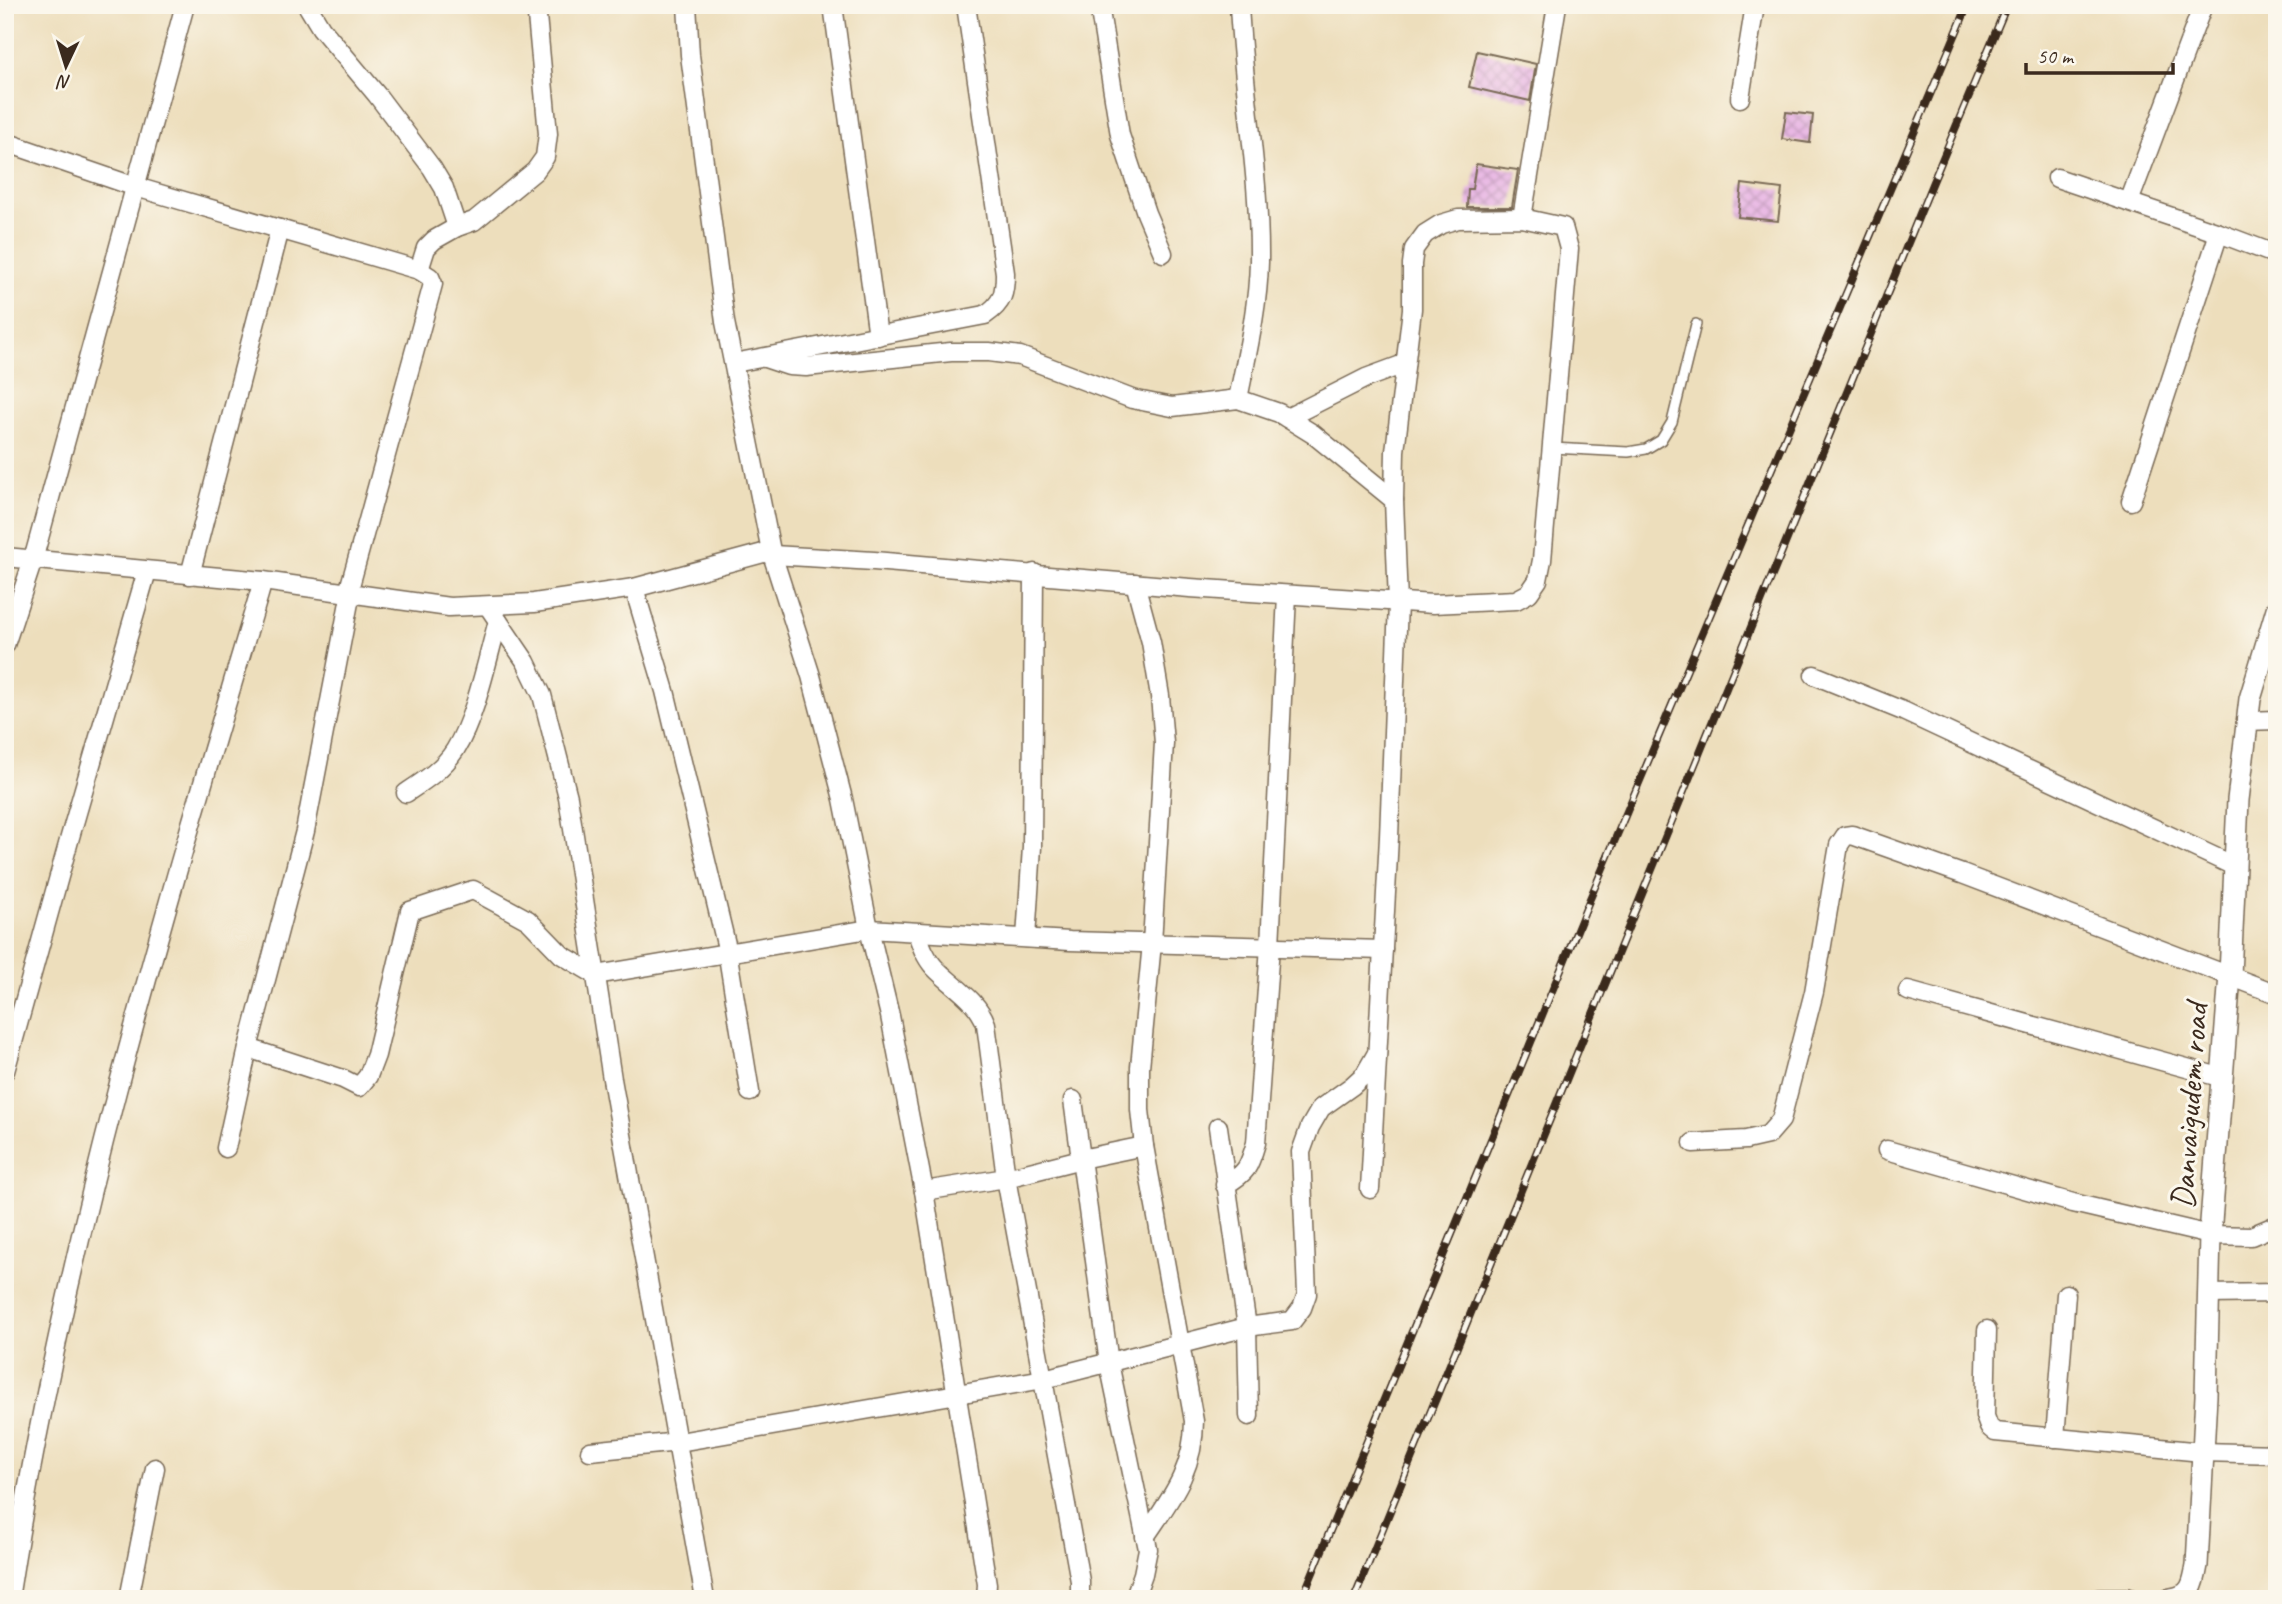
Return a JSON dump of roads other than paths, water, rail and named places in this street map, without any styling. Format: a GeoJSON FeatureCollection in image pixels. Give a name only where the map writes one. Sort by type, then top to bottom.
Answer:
{"type":"FeatureCollection","features":[{"type":"Feature","properties":{"kind":"street"},"geometry":{"type":"LineString","coordinates":[[5,645],[33,560],[185,5]]}},
{"type":"Feature","properties":{"kind":"street"},"geometry":{"type":"LineString","coordinates":[[307,5],[321,28],[377,95],[432,168],[444,188],[457,227]]}},
{"type":"Feature","properties":{"kind":"street"},"geometry":{"type":"LineString","coordinates":[[419,270],[426,248],[434,240],[474,221],[535,171],[545,157],[548,134],[536,5]]}},
{"type":"Feature","properties":{"kind":"street"},"geometry":{"type":"LineString","coordinates":[[687,5],[690,55],[725,322],[772,553],[811,676],[842,800],[890,1016],[924,1191],[958,1394],[987,1584],[986,1599]]}},
{"type":"Feature","properties":{"kind":"street"},"geometry":{"type":"LineString","coordinates":[[833,5],[878,336]]}},
{"type":"Feature","properties":{"kind":"street"},"geometry":{"type":"LineString","coordinates":[[734,363],[985,315],[998,307],[1005,294],[1005,273],[966,5]]}},
{"type":"Feature","properties":{"kind":"street"},"geometry":{"type":"LineString","coordinates":[[1099,5],[1120,135],[1146,213],[1163,253]]}},
{"type":"Feature","properties":{"kind":"street"},"geometry":{"type":"LineString","coordinates":[[1238,399],[1253,324],[1259,261],[1239,5]]}},
{"type":"Feature","properties":{"kind":"street"},"geometry":{"type":"LineString","coordinates":[[1522,218],[1558,5]]}},
{"type":"Feature","properties":{"kind":"street"},"geometry":{"type":"LineString","coordinates":[[1740,98],[1755,5]]}},
{"type":"Feature","properties":{"kind":"street"},"geometry":{"type":"LineString","coordinates":[[2129,202],[2203,5]]}},
{"type":"Feature","properties":{"kind":"street"},"geometry":{"type":"LineString","coordinates":[[5,142],[136,187],[419,270],[430,277],[432,290],[348,593],[350,597],[305,831],[247,1048],[226,1148]]}},
{"type":"Feature","properties":{"kind":"street"},"geometry":{"type":"LineString","coordinates":[[2057,178],[2277,255]]}},
{"type":"Feature","properties":{"kind":"street"},"geometry":{"type":"LineString","coordinates":[[5,557],[263,581],[449,607],[534,603],[634,588],[772,553],[1398,603],[1516,600],[1529,593],[1538,580],[1542,560],[1569,249],[1563,227],[1522,218],[1458,219],[1441,224],[1425,234],[1414,249],[1412,309],[1395,451],[1398,603],[1370,1189]]}},
{"type":"Feature","properties":{"kind":"street"},"geometry":{"type":"LineString","coordinates":[[190,575],[280,229]]}},
{"type":"Feature","properties":{"kind":"street"},"geometry":{"type":"LineString","coordinates":[[2131,501],[2219,233]]}},
{"type":"Feature","properties":{"kind":"street"},"geometry":{"type":"LineString","coordinates":[[765,358],[789,366],[806,367],[951,352],[989,352],[1020,356],[1132,399],[1172,407],[1238,399],[1279,413],[1313,434],[1394,500]]}},
{"type":"Feature","properties":{"kind":"street"},"geometry":{"type":"LineString","coordinates":[[1286,418],[1366,378],[1404,364]]}},
{"type":"Feature","properties":{"kind":"street"},"geometry":{"type":"LineString","coordinates":[[5,1071],[69,837],[147,571]]}},
{"type":"Feature","properties":{"kind":"street"},"geometry":{"type":"LineString","coordinates":[[1026,939],[1032,847],[1034,573]]}},
{"type":"Feature","properties":{"kind":"street"},"geometry":{"type":"LineString","coordinates":[[9,1599],[41,1420],[81,1231],[171,891],[263,581]]}},
{"type":"Feature","properties":{"kind":"street"},"geometry":{"type":"LineString","coordinates":[[1135,583],[1151,642],[1164,743],[1152,943],[1140,1067],[1140,1110],[1144,1146],[1194,1421],[1194,1444],[1182,1480],[1145,1537]]}},
{"type":"Feature","properties":{"kind":"street"},"geometry":{"type":"LineString","coordinates":[[634,588],[665,691],[728,953],[750,1092]]}},
{"type":"Feature","properties":{"kind":"street"},"geometry":{"type":"LineString","coordinates":[[1225,1185],[1242,1176],[1250,1163],[1256,1143],[1270,946],[1287,595]]}},
{"type":"Feature","properties":{"kind":"street"},"geometry":{"type":"LineString","coordinates":[[488,606],[526,662],[541,695],[568,797],[612,1079],[705,1599]]}},
{"type":"Feature","properties":{"kind":"street","name":"Danvaigudem road"},"geometry":{"type":"LineString","coordinates":[[2179,1598],[2189,1593],[2197,1565],[2210,1235],[2230,975],[2238,800],[2246,721],[2259,663],[2277,609]]}},
{"type":"Feature","properties":{"kind":"street"},"geometry":{"type":"LineString","coordinates":[[406,793],[435,773],[454,751],[467,727],[499,621]]}},
{"type":"Feature","properties":{"kind":"street"},"geometry":{"type":"LineString","coordinates":[[1814,675],[1903,711],[2234,866]]}},
{"type":"Feature","properties":{"kind":"street"},"geometry":{"type":"LineString","coordinates":[[2246,721],[2277,720]]}},
{"type":"Feature","properties":{"kind":"street"},"geometry":{"type":"LineString","coordinates":[[1693,1143],[1746,1140],[1768,1135],[1781,1120],[1814,992],[1839,845],[1845,836],[1852,835],[1962,874],[2277,994]]}},
{"type":"Feature","properties":{"kind":"street"},"geometry":{"type":"LineString","coordinates":[[247,1048],[343,1079],[359,1087],[368,1076],[376,1055],[410,911],[473,890],[528,920],[562,955],[596,975],[869,929],[1026,939],[1383,950]]}},
{"type":"Feature","properties":{"kind":"street"},"geometry":{"type":"LineString","coordinates":[[917,933],[922,950],[933,966],[982,1013],[986,1024],[1006,1178],[1080,1581],[1080,1599]]}},
{"type":"Feature","properties":{"kind":"street"},"geometry":{"type":"LineString","coordinates":[[1908,991],[2223,1078]]}},
{"type":"Feature","properties":{"kind":"street"},"geometry":{"type":"LineString","coordinates":[[590,1451],[678,1442],[1044,1379],[1247,1327],[1292,1321],[1302,1308],[1307,1294],[1301,1152],[1310,1127],[1321,1108],[1365,1074],[1378,1050]]}},
{"type":"Feature","properties":{"kind":"street"},"geometry":{"type":"LineString","coordinates":[[1073,1100],[1109,1363],[1147,1549],[1143,1574],[1134,1599]]}},
{"type":"Feature","properties":{"kind":"street"},"geometry":{"type":"LineString","coordinates":[[1218,1127],[1247,1327],[1249,1416]]}},
{"type":"Feature","properties":{"kind":"street"},"geometry":{"type":"LineString","coordinates":[[924,1191],[1006,1178],[1144,1146]]}},
{"type":"Feature","properties":{"kind":"street"},"geometry":{"type":"LineString","coordinates":[[1886,1150],[2073,1203],[2210,1235],[2251,1236],[2277,1225]]}},
{"type":"Feature","properties":{"kind":"street"},"geometry":{"type":"LineString","coordinates":[[2209,1294],[2277,1293]]}},
{"type":"Feature","properties":{"kind":"street"},"geometry":{"type":"LineString","coordinates":[[2055,1438],[2066,1294]]}},
{"type":"Feature","properties":{"kind":"street"},"geometry":{"type":"LineString","coordinates":[[1987,1330],[1985,1416],[1989,1427],[1995,1432],[2202,1452],[2277,1454]]}},
{"type":"Feature","properties":{"kind":"street"},"geometry":{"type":"LineString","coordinates":[[129,1599],[155,1468]]}},
{"type":"Feature","properties":{"kind":"street"},"geometry":{"type":"LineString","coordinates":[[2101,1599],[2128,1599]]}},
{"type":"Feature","properties":{"kind":"street"},"geometry":{"type":"LineString","coordinates":[[2171,1599],[2192,1599]]}},
{"type":"Feature","properties":{"kind":"lane"},"geometry":{"type":"LineString","coordinates":[[1552,448],[1628,452],[1646,449],[1661,440],[1672,422],[1696,324]]}},
{"type":"Feature","properties":{"kind":"railway"},"geometry":{"type":"LineString","coordinates":[[1302,1599],[1589,901],[1968,5]]}},
{"type":"Feature","properties":{"kind":"railway"},"geometry":{"type":"LineString","coordinates":[[1354,1599],[2007,5]]}}]}
